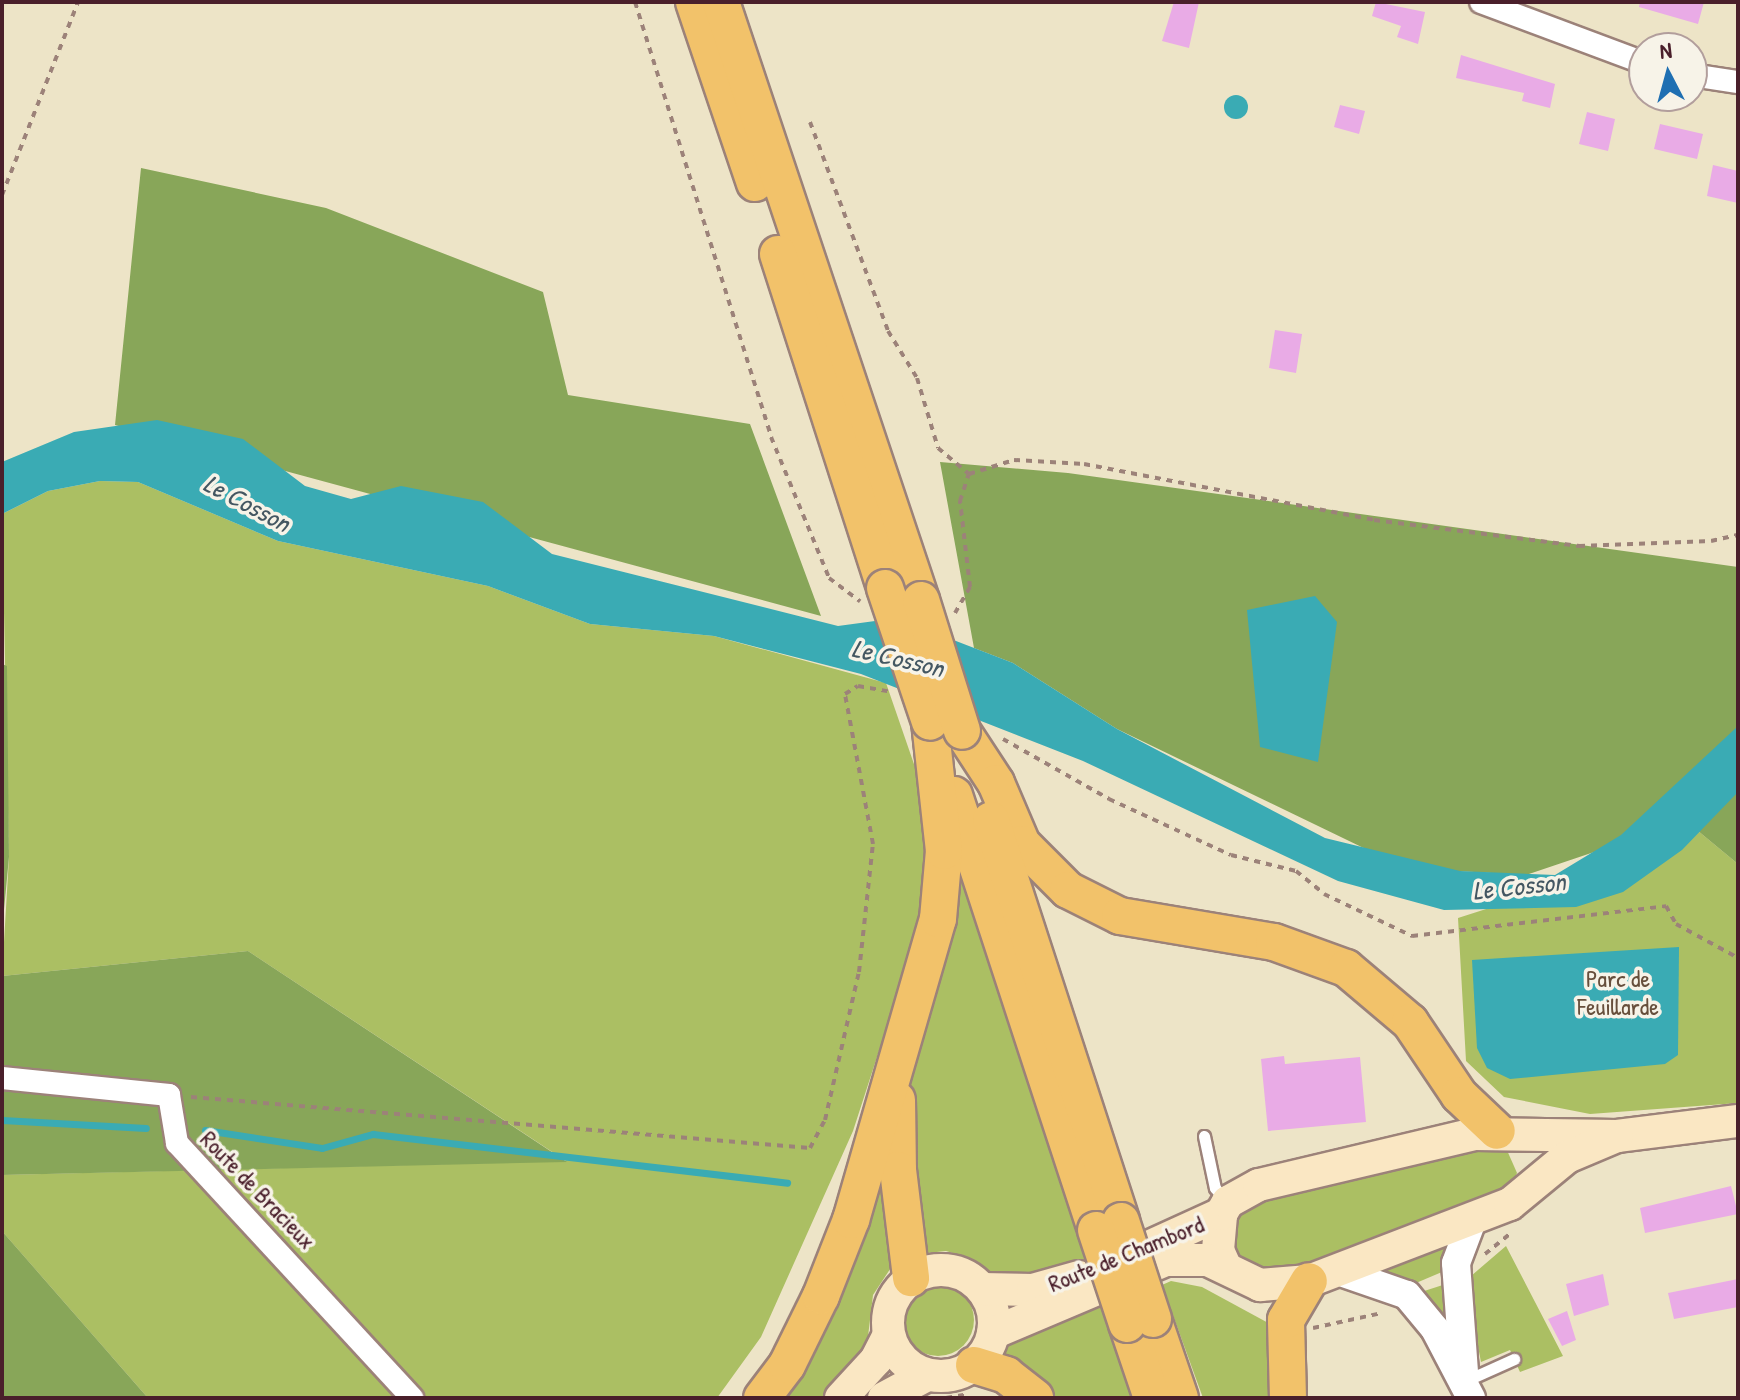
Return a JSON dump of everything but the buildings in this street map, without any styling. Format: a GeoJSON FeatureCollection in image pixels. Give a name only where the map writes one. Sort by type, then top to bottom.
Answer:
{"type":"FeatureCollection","features":[{"type":"Feature","properties":{"kind":"highway"},"geometry":{"type":"LineString","coordinates":[[694,2],[880,596],[946,726],[1140,1322],[1152,1398]]}},
{"type":"Feature","properties":{"kind":"highway"},"geometry":{"type":"LineString","coordinates":[[721,2],[932,606],[946,726],[941,798],[943,886],[898,1070],[821,1296],[787,1365],[762,1398]]}},
{"type":"Feature","properties":{"kind":"highway"},"geometry":{"type":"LineString","coordinates":[[946,726],[996,783],[1022,844],[1068,890],[1120,916],[1274,942],[1346,968],[1410,1022],[1459,1095],[1507,1133]]}},
{"type":"Feature","properties":{"kind":"highway"},"geometry":{"type":"LineString","coordinates":[[898,1070],[898,1170],[911,1278]]}},
{"type":"Feature","properties":{"kind":"highway"},"geometry":{"type":"LineString","coordinates":[[1288,1398],[1286,1320],[1322,1276]]}},
{"type":"Feature","properties":{"kind":"highway"},"geometry":{"type":"LineString","coordinates":[[1140,1322],[1180,1398]]}},
{"type":"Feature","properties":{"kind":"highway"},"geometry":{"type":"LineString","coordinates":[[974,1365],[1006,1375],[1035,1398]]}},
{"type":"Feature","properties":{"kind":"main road"},"geometry":{"type":"LineString","coordinates":[[1507,1133],[1617,1136],[1738,1121]]}},
{"type":"Feature","properties":{"kind":"main road"},"geometry":{"type":"LineString","coordinates":[[1507,1133],[1533,1154],[1532,1185]]}},
{"type":"Feature","properties":{"kind":"main road","name":"Route de Chambord"},"geometry":{"type":"LineString","coordinates":[[982,1289],[1055,1287],[1283,1178],[1507,1133]]}},
{"type":"Feature","properties":{"kind":"main road"},"geometry":{"type":"LineString","coordinates":[[1224,1208],[1218,1250],[1225,1266],[1242,1281],[1260,1285],[1322,1276],[1510,1204],[1567,1157],[1617,1136]]}},
{"type":"Feature","properties":{"kind":"main road"},"geometry":{"type":"LineString","coordinates":[[993,1333],[1166,1260],[1188,1258],[1225,1266]]}},
{"type":"Feature","properties":{"kind":"main road"},"geometry":{"type":"LineString","coordinates":[[841,1398],[876,1360],[888,1336],[890,1303],[911,1278],[941,1269],[971,1278],[990,1302],[993,1333],[974,1365],[944,1377],[927,1375],[902,1361],[888,1336]]}},
{"type":"Feature","properties":{"kind":"main road"},"geometry":{"type":"LineString","coordinates":[[884,1398],[927,1375]]}},
{"type":"Feature","properties":{"kind":"street"},"geometry":{"type":"LineString","coordinates":[[1481,2],[1628,57]]}},
{"type":"Feature","properties":{"kind":"street"},"geometry":{"type":"LineString","coordinates":[[1708,77],[1738,82]]}},
{"type":"Feature","properties":{"kind":"street","name":"Route de Bracieux"},"geometry":{"type":"LineString","coordinates":[[2,1078],[169,1095],[177,1143],[412,1398]]}},
{"type":"Feature","properties":{"kind":"street"},"geometry":{"type":"LineString","coordinates":[[1467,1390],[1456,1263],[1473,1218]]}},
{"type":"Feature","properties":{"kind":"street"},"geometry":{"type":"LineString","coordinates":[[1322,1276],[1407,1295],[1435,1329],[1467,1390]]}},
{"type":"Feature","properties":{"kind":"lane"},"geometry":{"type":"LineString","coordinates":[[1204,1136],[1215,1188],[1224,1208]]}},
{"type":"Feature","properties":{"kind":"lane"},"geometry":{"type":"LineString","coordinates":[[1467,1390],[1514,1359]]}},
{"type":"Feature","properties":{"kind":"path"},"geometry":{"type":"LineString","coordinates":[[2,195],[78,2]]}},
{"type":"Feature","properties":{"kind":"path"},"geometry":{"type":"LineString","coordinates":[[635,2],[771,437],[829,578],[861,601],[880,596]]}},
{"type":"Feature","properties":{"kind":"path"},"geometry":{"type":"LineString","coordinates":[[810,122],[888,331],[917,378],[938,448],[969,474]]}},
{"type":"Feature","properties":{"kind":"path"},"geometry":{"type":"LineString","coordinates":[[969,474],[1014,460],[1084,464],[1374,520],[1579,546],[1711,541],[1738,535]]}},
{"type":"Feature","properties":{"kind":"path"},"geometry":{"type":"LineString","coordinates":[[932,606],[957,613],[970,587],[960,501],[969,474]]}},
{"type":"Feature","properties":{"kind":"green space"},"geometry":{"type":"Polygon","coordinates":[[[141,168],[326,208],[543,292],[568,395],[750,424],[821,616],[115,425],[141,168]]]}},
{"type":"Feature","properties":{"kind":"green space"},"geometry":{"type":"Polygon","coordinates":[[[940,462],[1068,473],[1738,567],[1738,864],[1686,821],[1526,875],[1405,868],[1117,729],[1013,663],[974,648],[940,462]]]}},
{"type":"Feature","properties":{"kind":"green space"},"geometry":{"type":"Polygon","coordinates":[[[100,481],[138,482],[278,541],[488,586],[590,624],[714,636],[886,683],[925,796],[924,912],[853,1131],[761,1337],[717,1398],[148,1398],[2,1231],[2,1175],[566,1161],[248,951],[2,976],[9,857],[2,514],[48,491],[100,481]]]}},
{"type":"Feature","properties":{"kind":"green space"},"geometry":{"type":"Polygon","coordinates":[[[2,664],[7,666],[9,857],[2,931],[2,664]]]}},
{"type":"Feature","properties":{"kind":"green space","name":"Parc de Feuillarde"},"geometry":{"type":"Polygon","coordinates":[[[1686,821],[1738,864],[1738,1103],[1590,1114],[1504,1097],[1466,1061],[1458,918],[1602,872],[1686,821]]]}},
{"type":"Feature","properties":{"kind":"green space"},"geometry":{"type":"Polygon","coordinates":[[[959,842],[1088,1265],[1034,1282],[995,1277],[970,1258],[946,1251],[918,1254],[908,1096],[914,1043],[959,842]]]}},
{"type":"Feature","properties":{"kind":"green space"},"geometry":{"type":"Polygon","coordinates":[[[248,951],[567,1162],[2,1175],[2,976],[248,951]]]}},
{"type":"Feature","properties":{"kind":"green space"},"geometry":{"type":"Polygon","coordinates":[[[884,1138],[898,1257],[873,1295],[866,1353],[826,1398],[774,1398],[884,1138]]]}},
{"type":"Feature","properties":{"kind":"green space"},"geometry":{"type":"Polygon","coordinates":[[[1488,1147],[1506,1148],[1517,1173],[1511,1185],[1495,1193],[1285,1271],[1263,1274],[1235,1252],[1235,1219],[1264,1198],[1488,1147]]]}},
{"type":"Feature","properties":{"kind":"green space"},"geometry":{"type":"Polygon","coordinates":[[[2,1231],[148,1398],[2,1398],[2,1231]]]}},
{"type":"Feature","properties":{"kind":"green space"},"geometry":{"type":"Polygon","coordinates":[[[1454,1241],[1449,1269],[1409,1286],[1378,1269],[1454,1241]]]}},
{"type":"Feature","properties":{"kind":"green space"},"geometry":{"type":"Polygon","coordinates":[[[1506,1246],[1563,1356],[1520,1372],[1510,1350],[1481,1362],[1475,1331],[1471,1276],[1506,1246]]]}},
{"type":"Feature","properties":{"kind":"green space"},"geometry":{"type":"Polygon","coordinates":[[[1171,1281],[1202,1287],[1274,1326],[1279,1398],[1203,1398],[1162,1285],[1171,1281]]]}},
{"type":"Feature","properties":{"kind":"green space"},"geometry":{"type":"Polygon","coordinates":[[[1449,1283],[1452,1339],[1418,1293],[1449,1283]]]}},
{"type":"Feature","properties":{"kind":"green space"},"geometry":{"type":"Polygon","coordinates":[[[938,1284],[964,1294],[974,1320],[964,1346],[938,1356],[912,1346],[902,1320],[912,1294],[938,1284]]]}},
{"type":"Feature","properties":{"kind":"green space"},"geometry":{"type":"Polygon","coordinates":[[[1101,1301],[1135,1398],[1052,1398],[994,1360],[1015,1338],[1101,1301]]]}},
{"type":"Feature","properties":{"kind":"water"},"geometry":{"type":"Polygon","coordinates":[[[1236,95],[1247,102],[1248,107],[1241,118],[1236,119],[1225,112],[1224,107],[1231,96],[1236,95]]]}},
{"type":"Feature","properties":{"kind":"water","name":"Le Cosson"},"geometry":{"type":"Polygon","coordinates":[[[157,420],[243,439],[305,486],[351,499],[401,486],[483,502],[552,554],[838,626],[875,621],[956,641],[1013,663],[1117,729],[1325,838],[1460,871],[1555,875],[1621,835],[1738,726],[1738,792],[1682,850],[1623,892],[1576,907],[1444,910],[1338,881],[1083,761],[861,674],[714,636],[590,624],[488,586],[278,541],[138,482],[100,481],[48,491],[2,514],[2,462],[74,432],[157,420]]]}},
{"type":"Feature","properties":{"kind":"water"},"geometry":{"type":"Polygon","coordinates":[[[1315,596],[1337,622],[1318,762],[1260,747],[1247,610],[1315,596]]]}},
{"type":"Feature","properties":{"kind":"water"},"geometry":{"type":"Polygon","coordinates":[[[1679,947],[1678,1055],[1665,1064],[1510,1079],[1487,1068],[1477,1048],[1472,960],[1679,947]]]}},
{"type":"Feature","properties":{"kind":"waterway"},"geometry":{"type":"LineString","coordinates":[[2,1120],[146,1128]]}},
{"type":"Feature","properties":{"kind":"waterway"},"geometry":{"type":"LineString","coordinates":[[205,1130],[322,1148],[373,1134],[787,1183]]}}]}
